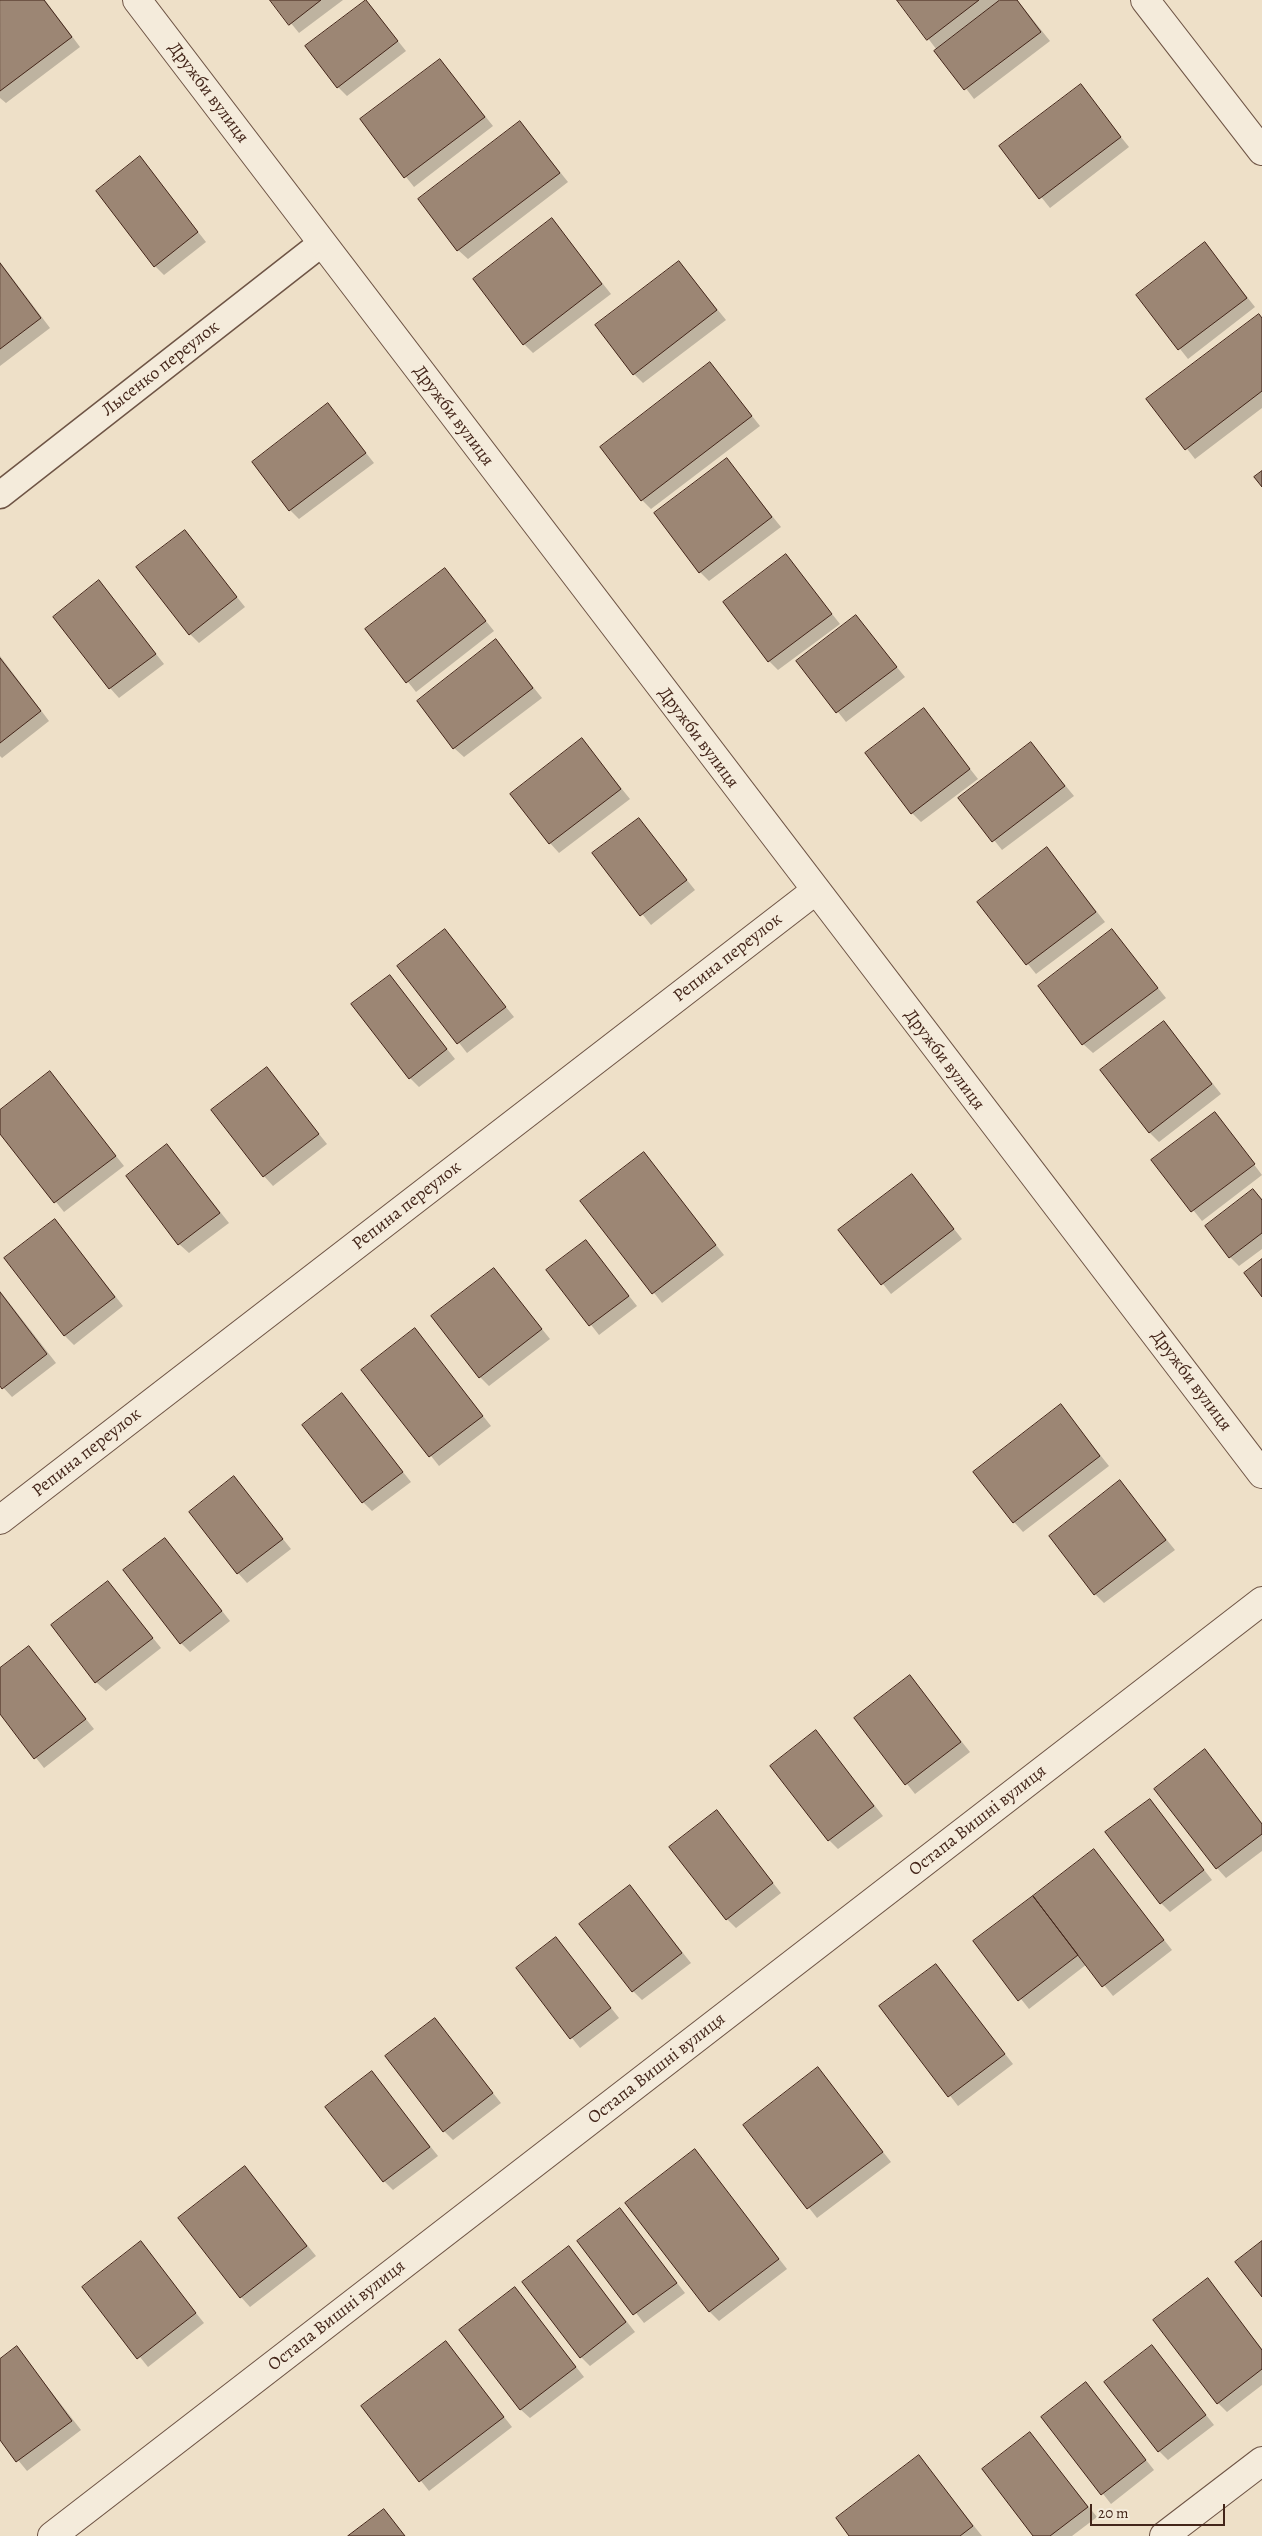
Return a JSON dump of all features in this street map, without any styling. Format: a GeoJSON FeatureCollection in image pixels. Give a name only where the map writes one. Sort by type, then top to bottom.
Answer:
{"type":"FeatureCollection","features":[{"type":"Feature","properties":{"kind":"street","name":"Дружби вулиця"},"geometry":{"type":"LineString","coordinates":[[137,0],[815,891],[1262,1474]]}},
{"type":"Feature","properties":{"kind":"street"},"geometry":{"type":"LineString","coordinates":[[1145,0],[1262,151]]}},
{"type":"Feature","properties":{"kind":"street","name":"Репина переулок"},"geometry":{"type":"LineString","coordinates":[[0,1520],[815,891]]}},
{"type":"Feature","properties":{"kind":"street","name":"Остапа Вишні вулиця"},"geometry":{"type":"LineString","coordinates":[[52,2536],[1262,1601]]}},
{"type":"Feature","properties":{"kind":"street"},"geometry":{"type":"LineString","coordinates":[[1164,2536],[1262,2461]]}},
{"type":"Feature","properties":{"kind":"lane","name":"Лысенко переулок"},"geometry":{"type":"LineString","coordinates":[[0,495],[322,243]]}},
{"type":"Feature","properties":{"kind":"building"},"geometry":{"type":"Polygon","coordinates":[[[0,0],[44,0],[72,37],[0,91],[0,0]]]}},
{"type":"Feature","properties":{"kind":"building"},"geometry":{"type":"Polygon","coordinates":[[[270,0],[321,0],[289,25],[270,0]]]}},
{"type":"Feature","properties":{"kind":"building"},"geometry":{"type":"Polygon","coordinates":[[[366,0],[398,41],[337,88],[305,46],[366,0]]]}},
{"type":"Feature","properties":{"kind":"building"},"geometry":{"type":"Polygon","coordinates":[[[897,0],[979,0],[927,40],[897,0]]]}},
{"type":"Feature","properties":{"kind":"building"},"geometry":{"type":"Polygon","coordinates":[[[1000,0],[1017,0],[1041,32],[964,90],[934,51],[1000,0]]]}},
{"type":"Feature","properties":{"kind":"building"},"geometry":{"type":"Polygon","coordinates":[[[440,59],[485,117],[404,178],[360,119],[440,59]]]}},
{"type":"Feature","properties":{"kind":"building"},"geometry":{"type":"Polygon","coordinates":[[[1081,84],[1121,137],[1039,199],[999,146],[1081,84]]]}},
{"type":"Feature","properties":{"kind":"building"},"geometry":{"type":"Polygon","coordinates":[[[520,121],[560,173],[457,251],[418,199],[520,121]]]}},
{"type":"Feature","properties":{"kind":"building"},"geometry":{"type":"Polygon","coordinates":[[[140,156],[198,232],[154,267],[96,191],[140,156]]]}},
{"type":"Feature","properties":{"kind":"building"},"geometry":{"type":"Polygon","coordinates":[[[552,218],[602,284],[523,345],[473,279],[552,218]]]}},
{"type":"Feature","properties":{"kind":"building"},"geometry":{"type":"Polygon","coordinates":[[[1205,242],[1247,298],[1178,350],[1136,295],[1205,242]]]}},
{"type":"Feature","properties":{"kind":"building"},"geometry":{"type":"Polygon","coordinates":[[[679,261],[717,310],[633,375],[595,325],[679,261]]]}},
{"type":"Feature","properties":{"kind":"building"},"geometry":{"type":"Polygon","coordinates":[[[0,263],[41,318],[0,349],[0,263]]]}},
{"type":"Feature","properties":{"kind":"building"},"geometry":{"type":"Polygon","coordinates":[[[1259,314],[1262,318],[1262,391],[1185,450],[1146,399],[1259,314]]]}},
{"type":"Feature","properties":{"kind":"building"},"geometry":{"type":"Polygon","coordinates":[[[710,362],[752,416],[641,501],[600,447],[710,362]]]}},
{"type":"Feature","properties":{"kind":"building"},"geometry":{"type":"Polygon","coordinates":[[[328,403],[366,453],[289,511],[252,462],[328,403]]]}},
{"type":"Feature","properties":{"kind":"building"},"geometry":{"type":"Polygon","coordinates":[[[727,458],[772,517],[699,573],[654,513],[727,458]]]}},
{"type":"Feature","properties":{"kind":"building"},"geometry":{"type":"Polygon","coordinates":[[[1262,471],[1262,487],[1254,477],[1262,471]]]}},
{"type":"Feature","properties":{"kind":"building"},"geometry":{"type":"Polygon","coordinates":[[[185,530],[237,597],[189,635],[136,567],[185,530]]]}},
{"type":"Feature","properties":{"kind":"building"},"geometry":{"type":"Polygon","coordinates":[[[786,554],[832,614],[768,662],[723,602],[786,554]]]}},
{"type":"Feature","properties":{"kind":"building"},"geometry":{"type":"Polygon","coordinates":[[[445,568],[486,621],[406,683],[365,629],[445,568]]]}},
{"type":"Feature","properties":{"kind":"building"},"geometry":{"type":"Polygon","coordinates":[[[99,580],[156,654],[109,689],[53,617],[99,580]]]}},
{"type":"Feature","properties":{"kind":"building"},"geometry":{"type":"Polygon","coordinates":[[[856,615],[897,667],[836,713],[796,661],[856,615]]]}},
{"type":"Feature","properties":{"kind":"building"},"geometry":{"type":"Polygon","coordinates":[[[496,639],[533,688],[453,749],[417,701],[496,639]]]}},
{"type":"Feature","properties":{"kind":"building"},"geometry":{"type":"Polygon","coordinates":[[[0,658],[41,711],[0,743],[0,658]]]}},
{"type":"Feature","properties":{"kind":"building"},"geometry":{"type":"Polygon","coordinates":[[[924,708],[970,769],[911,814],[865,753],[924,708]]]}},
{"type":"Feature","properties":{"kind":"building"},"geometry":{"type":"Polygon","coordinates":[[[582,738],[621,789],[549,844],[510,794],[582,738]]]}},
{"type":"Feature","properties":{"kind":"building"},"geometry":{"type":"Polygon","coordinates":[[[1031,742],[1065,786],[992,842],[958,798],[1031,742]]]}},
{"type":"Feature","properties":{"kind":"building"},"geometry":{"type":"Polygon","coordinates":[[[639,818],[687,880],[640,916],[592,853],[639,818]]]}},
{"type":"Feature","properties":{"kind":"building"},"geometry":{"type":"Polygon","coordinates":[[[1047,847],[1096,912],[1026,965],[977,902],[1047,847]]]}},
{"type":"Feature","properties":{"kind":"building"},"geometry":{"type":"Polygon","coordinates":[[[445,929],[506,1007],[457,1044],[397,966],[445,929]]]}},
{"type":"Feature","properties":{"kind":"building"},"geometry":{"type":"Polygon","coordinates":[[[1112,929],[1158,988],[1082,1045],[1038,986],[1112,929]]]}},
{"type":"Feature","properties":{"kind":"building"},"geometry":{"type":"Polygon","coordinates":[[[390,975],[447,1049],[409,1079],[351,1004],[390,975]]]}},
{"type":"Feature","properties":{"kind":"building"},"geometry":{"type":"Polygon","coordinates":[[[1164,1021],[1212,1084],[1149,1133],[1100,1070],[1164,1021]]]}},
{"type":"Feature","properties":{"kind":"building"},"geometry":{"type":"Polygon","coordinates":[[[267,1067],[319,1134],[263,1177],[211,1110],[267,1067]]]}},
{"type":"Feature","properties":{"kind":"building"},"geometry":{"type":"Polygon","coordinates":[[[50,1071],[116,1156],[54,1203],[0,1134],[0,1110],[50,1071]]]}},
{"type":"Feature","properties":{"kind":"building"},"geometry":{"type":"Polygon","coordinates":[[[1215,1112],[1255,1164],[1191,1212],[1151,1160],[1215,1112]]]}},
{"type":"Feature","properties":{"kind":"building"},"geometry":{"type":"Polygon","coordinates":[[[167,1144],[220,1213],[178,1245],[126,1176],[167,1144]]]}},
{"type":"Feature","properties":{"kind":"building"},"geometry":{"type":"Polygon","coordinates":[[[644,1152],[716,1245],[652,1294],[580,1201],[644,1152]]]}},
{"type":"Feature","properties":{"kind":"building"},"geometry":{"type":"Polygon","coordinates":[[[912,1174],[954,1229],[881,1285],[838,1230],[912,1174]]]}},
{"type":"Feature","properties":{"kind":"building"},"geometry":{"type":"Polygon","coordinates":[[[1253,1189],[1262,1200],[1262,1233],[1229,1258],[1205,1226],[1253,1189]]]}},
{"type":"Feature","properties":{"kind":"building"},"geometry":{"type":"Polygon","coordinates":[[[55,1219],[115,1297],[64,1336],[4,1258],[55,1219]]]}},
{"type":"Feature","properties":{"kind":"building"},"geometry":{"type":"Polygon","coordinates":[[[586,1240],[629,1296],[589,1326],[546,1270],[586,1240]]]}},
{"type":"Feature","properties":{"kind":"building"},"geometry":{"type":"Polygon","coordinates":[[[1262,1259],[1262,1297],[1244,1273],[1262,1259]]]}},
{"type":"Feature","properties":{"kind":"building"},"geometry":{"type":"Polygon","coordinates":[[[494,1268],[542,1329],[479,1378],[431,1316],[494,1268]]]}},
{"type":"Feature","properties":{"kind":"building"},"geometry":{"type":"Polygon","coordinates":[[[0,1292],[47,1354],[2,1389],[0,1386],[0,1292]]]}},
{"type":"Feature","properties":{"kind":"building"},"geometry":{"type":"Polygon","coordinates":[[[415,1328],[483,1416],[429,1457],[361,1370],[415,1328]]]}},
{"type":"Feature","properties":{"kind":"building"},"geometry":{"type":"Polygon","coordinates":[[[342,1393],[403,1472],[362,1503],[302,1425],[342,1393]]]}},
{"type":"Feature","properties":{"kind":"building"},"geometry":{"type":"Polygon","coordinates":[[[1061,1404],[1100,1456],[1013,1523],[973,1472],[1061,1404]]]}},
{"type":"Feature","properties":{"kind":"building"},"geometry":{"type":"Polygon","coordinates":[[[234,1476],[283,1539],[237,1574],[189,1512],[234,1476]]]}},
{"type":"Feature","properties":{"kind":"building"},"geometry":{"type":"Polygon","coordinates":[[[1120,1480],[1166,1540],[1094,1595],[1049,1536],[1120,1480]]]}},
{"type":"Feature","properties":{"kind":"building"},"geometry":{"type":"Polygon","coordinates":[[[165,1538],[222,1611],[180,1644],[123,1570],[165,1538]]]}},
{"type":"Feature","properties":{"kind":"building"},"geometry":{"type":"Polygon","coordinates":[[[108,1581],[153,1638],[95,1683],[51,1625],[108,1581]]]}},
{"type":"Feature","properties":{"kind":"building"},"geometry":{"type":"Polygon","coordinates":[[[29,1646],[86,1719],[34,1759],[0,1714],[0,1668],[29,1646]]]}},
{"type":"Feature","properties":{"kind":"building"},"geometry":{"type":"Polygon","coordinates":[[[910,1675],[961,1742],[905,1785],[854,1718],[910,1675]]]}},
{"type":"Feature","properties":{"kind":"building"},"geometry":{"type":"Polygon","coordinates":[[[816,1730],[874,1806],[828,1841],[770,1766],[816,1730]]]}},
{"type":"Feature","properties":{"kind":"building"},"geometry":{"type":"Polygon","coordinates":[[[1205,1749],[1262,1824],[1262,1834],[1216,1869],[1154,1789],[1205,1749]]]}},
{"type":"Feature","properties":{"kind":"building"},"geometry":{"type":"Polygon","coordinates":[[[1150,1799],[1204,1870],[1160,1904],[1105,1832],[1150,1799]]]}},
{"type":"Feature","properties":{"kind":"building"},"geometry":{"type":"Polygon","coordinates":[[[717,1810],[773,1883],[726,1920],[669,1847],[717,1810]]]}},
{"type":"Feature","properties":{"kind":"building"},"geometry":{"type":"Polygon","coordinates":[[[1094,1849],[1164,1940],[1102,1987],[1033,1896],[1094,1849]]]}},
{"type":"Feature","properties":{"kind":"building"},"geometry":{"type":"Polygon","coordinates":[[[630,1885],[682,1953],[632,1992],[579,1924],[630,1885]]]}},
{"type":"Feature","properties":{"kind":"building"},"geometry":{"type":"Polygon","coordinates":[[[1033,1896],[1078,1955],[1018,2001],[973,1941],[1033,1896]]]}},
{"type":"Feature","properties":{"kind":"building"},"geometry":{"type":"Polygon","coordinates":[[[556,1937],[611,2008],[570,2039],[516,1968],[556,1937]]]}},
{"type":"Feature","properties":{"kind":"building"},"geometry":{"type":"Polygon","coordinates":[[[936,1964],[1005,2054],[948,2097],[879,2006],[936,1964]]]}},
{"type":"Feature","properties":{"kind":"building"},"geometry":{"type":"Polygon","coordinates":[[[435,2018],[493,2093],[443,2132],[385,2056],[435,2018]]]}},
{"type":"Feature","properties":{"kind":"building"},"geometry":{"type":"Polygon","coordinates":[[[818,2067],[883,2152],[807,2209],[743,2125],[818,2067]]]}},
{"type":"Feature","properties":{"kind":"building"},"geometry":{"type":"Polygon","coordinates":[[[372,2071],[430,2147],[383,2182],[325,2107],[372,2071]]]}},
{"type":"Feature","properties":{"kind":"building"},"geometry":{"type":"Polygon","coordinates":[[[695,2149],[779,2259],[709,2312],[625,2203],[695,2149]]]}},
{"type":"Feature","properties":{"kind":"building"},"geometry":{"type":"Polygon","coordinates":[[[245,2166],[307,2246],[240,2298],[178,2218],[245,2166]]]}},
{"type":"Feature","properties":{"kind":"building"},"geometry":{"type":"Polygon","coordinates":[[[620,2208],[677,2283],[633,2315],[577,2241],[620,2208]]]}},
{"type":"Feature","properties":{"kind":"building"},"geometry":{"type":"Polygon","coordinates":[[[141,2241],[196,2313],[137,2359],[82,2287],[141,2241]]]}},
{"type":"Feature","properties":{"kind":"building"},"geometry":{"type":"Polygon","coordinates":[[[1262,2241],[1262,2297],[1235,2262],[1262,2241]]]}},
{"type":"Feature","properties":{"kind":"building"},"geometry":{"type":"Polygon","coordinates":[[[569,2246],[626,2322],[580,2358],[522,2282],[569,2246]]]}},
{"type":"Feature","properties":{"kind":"building"},"geometry":{"type":"Polygon","coordinates":[[[1208,2278],[1262,2350],[1262,2369],[1217,2404],[1153,2320],[1208,2278]]]}},
{"type":"Feature","properties":{"kind":"building"},"geometry":{"type":"Polygon","coordinates":[[[515,2287],[576,2367],[520,2410],[459,2330],[515,2287]]]}},
{"type":"Feature","properties":{"kind":"building"},"geometry":{"type":"Polygon","coordinates":[[[446,2341],[504,2417],[419,2482],[361,2406],[446,2341]]]}},
{"type":"Feature","properties":{"kind":"building"},"geometry":{"type":"Polygon","coordinates":[[[1152,2345],[1206,2415],[1158,2452],[1104,2382],[1152,2345]]]}},
{"type":"Feature","properties":{"kind":"building"},"geometry":{"type":"Polygon","coordinates":[[[17,2346],[72,2421],[16,2462],[0,2440],[0,2359],[17,2346]]]}},
{"type":"Feature","properties":{"kind":"building"},"geometry":{"type":"Polygon","coordinates":[[[1086,2382],[1146,2460],[1101,2495],[1041,2417],[1086,2382]]]}},
{"type":"Feature","properties":{"kind":"building"},"geometry":{"type":"Polygon","coordinates":[[[1030,2432],[1088,2507],[1050,2536],[1033,2536],[982,2469],[1030,2432]]]}},
{"type":"Feature","properties":{"kind":"building"},"geometry":{"type":"Polygon","coordinates":[[[919,2455],[973,2526],[960,2536],[849,2536],[836,2518],[919,2455]]]}},
{"type":"Feature","properties":{"kind":"building"},"geometry":{"type":"Polygon","coordinates":[[[384,2509],[405,2536],[348,2536],[384,2509]]]}}]}
